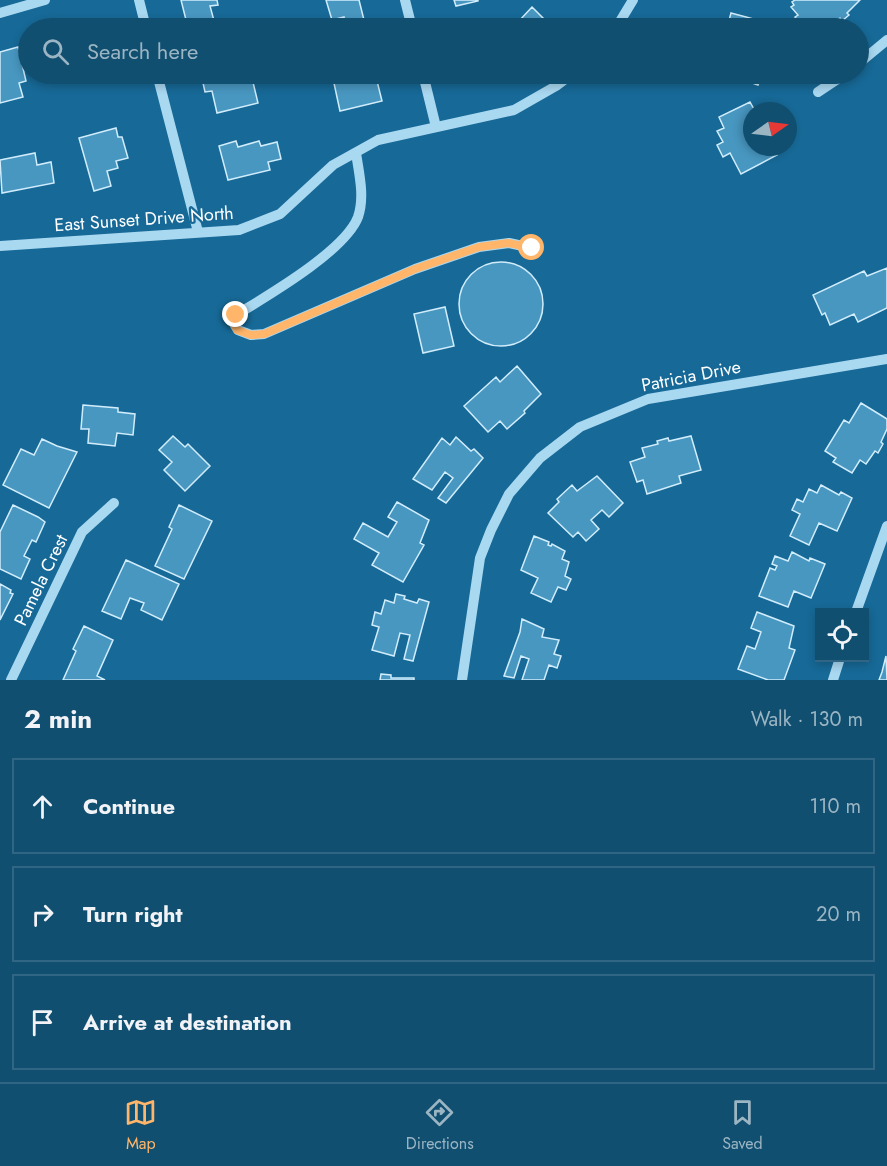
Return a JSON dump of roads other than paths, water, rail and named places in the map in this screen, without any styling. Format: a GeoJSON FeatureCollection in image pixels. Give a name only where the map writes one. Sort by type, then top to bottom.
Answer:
{"type":"FeatureCollection","features":[{"type":"Feature","properties":{"kind":"street"},"geometry":{"type":"LineString","coordinates":[[0,13],[45,0]]}},
{"type":"Feature","properties":{"kind":"street"},"geometry":{"type":"LineString","coordinates":[[139,0],[144,18]]}},
{"type":"Feature","properties":{"kind":"street"},"geometry":{"type":"LineString","coordinates":[[405,0],[410,18]]}},
{"type":"Feature","properties":{"kind":"street"},"geometry":{"type":"LineString","coordinates":[[622,18],[633,0]]}},
{"type":"Feature","properties":{"kind":"street"},"geometry":{"type":"LineString","coordinates":[[869,55],[887,40]]}},
{"type":"Feature","properties":{"kind":"street"},"geometry":{"type":"LineString","coordinates":[[160,84],[198,232]]}},
{"type":"Feature","properties":{"kind":"street"},"geometry":{"type":"LineString","coordinates":[[425,84],[436,127]]}},
{"type":"Feature","properties":{"kind":"street","name":"East Sunset Drive North"},"geometry":{"type":"LineString","coordinates":[[0,246],[239,230],[280,214],[333,165],[378,140],[514,110],[559,84]]}},
{"type":"Feature","properties":{"kind":"street"},"geometry":{"type":"LineString","coordinates":[[818,92],[830,84]]}},
{"type":"Feature","properties":{"kind":"street"},"geometry":{"type":"LineString","coordinates":[[356,153],[362,188],[358,217],[344,237],[320,260],[236,315],[233,322],[237,330],[251,335],[264,334],[415,269],[479,247],[508,243],[532,248]]}},
{"type":"Feature","properties":{"kind":"street","name":"Patricia Drive"},"geometry":{"type":"LineString","coordinates":[[462,680],[480,558],[491,530],[510,494],[540,458],[572,433],[580,427],[648,399],[887,359]]}},
{"type":"Feature","properties":{"kind":"street","name":"Pamela Crest"},"geometry":{"type":"LineString","coordinates":[[11,680],[82,532],[114,503]]}},
{"type":"Feature","properties":{"kind":"street"},"geometry":{"type":"LineString","coordinates":[[857,608],[887,526]]}},
{"type":"Feature","properties":{"kind":"street"},"geometry":{"type":"LineString","coordinates":[[833,680],[838,662]]}}]}
